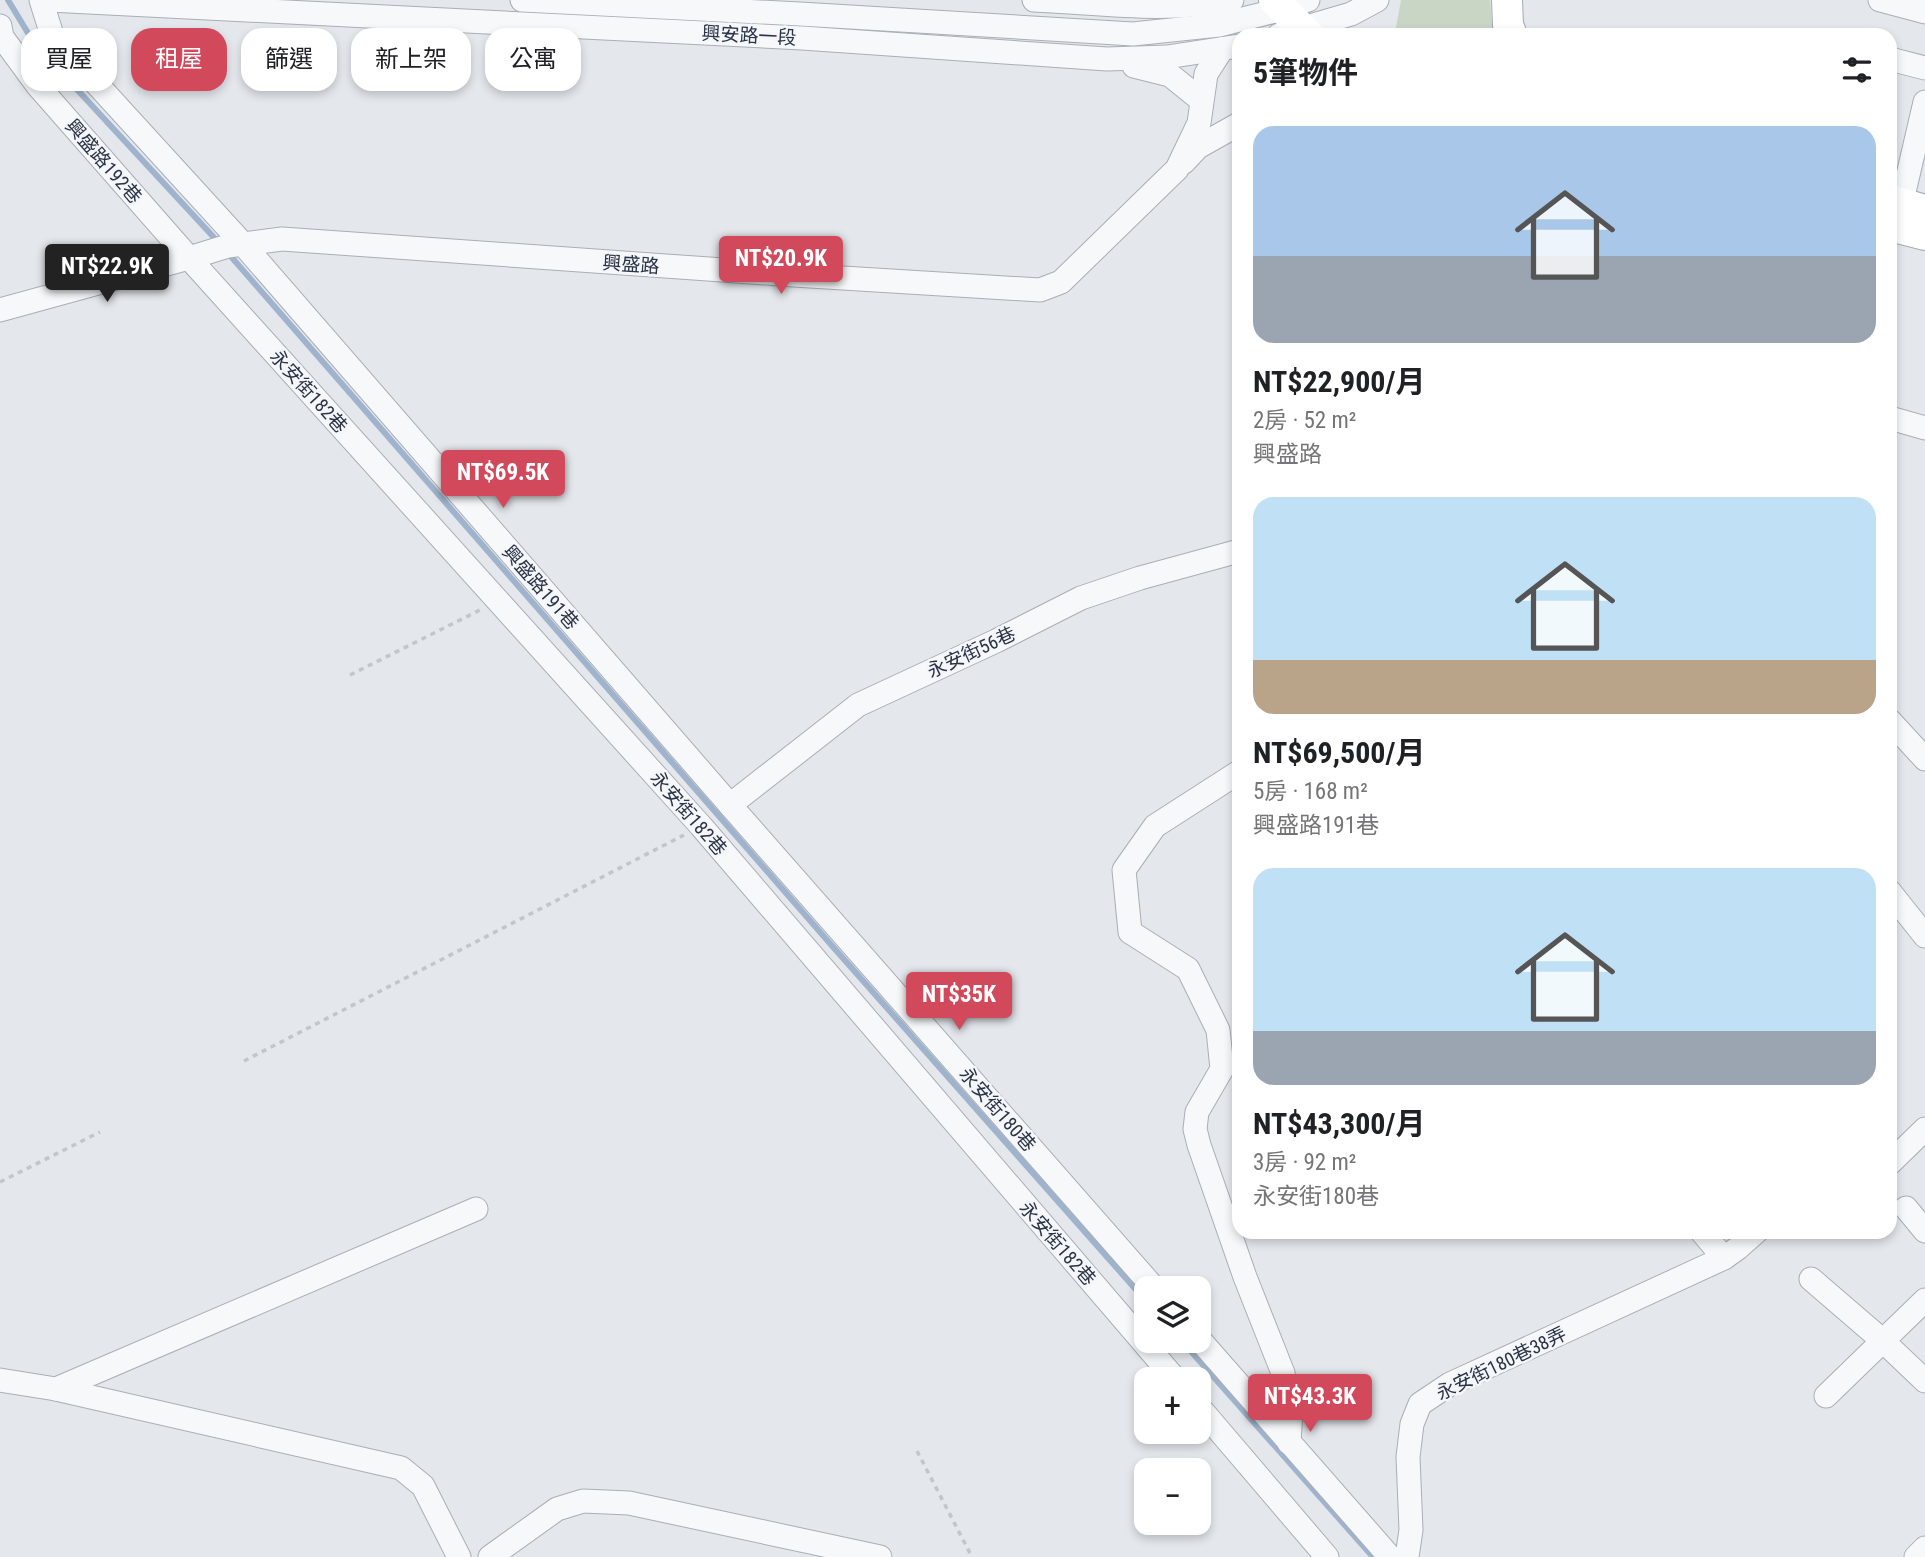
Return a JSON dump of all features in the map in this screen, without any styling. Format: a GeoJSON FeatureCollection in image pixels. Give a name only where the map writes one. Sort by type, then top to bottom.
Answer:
{"type":"FeatureCollection","features":[{"type":"Feature","properties":{"kind":"main road"},"geometry":{"type":"LineString","coordinates":[[1507,0],[1509,28]]}},
{"type":"Feature","properties":{"kind":"main road"},"geometry":{"type":"LineString","coordinates":[[1900,213],[1925,236]]}},
{"type":"Feature","properties":{"kind":"street","name":"興盛路191巷"},"geometry":{"type":"LineString","coordinates":[[41,0],[52,35],[730,805]]}},
{"type":"Feature","properties":{"kind":"street","name":"興安路一段"},"geometry":{"type":"LineString","coordinates":[[49,0],[513,11],[838,41],[1107,59],[1167,57],[1231,47]]}},
{"type":"Feature","properties":{"kind":"street","name":"興安路一段"},"geometry":{"type":"LineString","coordinates":[[522,0],[1133,34],[1351,14],[1377,0]]}},
{"type":"Feature","properties":{"kind":"street"},"geometry":{"type":"LineString","coordinates":[[1034,0],[1119,7],[1211,4],[1232,0]]}},
{"type":"Feature","properties":{"kind":"street"},"geometry":{"type":"LineString","coordinates":[[1880,0],[1925,12]]}},
{"type":"Feature","properties":{"kind":"street"},"geometry":{"type":"LineString","coordinates":[[838,41],[840,17]]}},
{"type":"Feature","properties":{"kind":"street","name":"興盛路192巷"},"geometry":{"type":"LineString","coordinates":[[0,26],[2,37],[38,86],[196,256]]}},
{"type":"Feature","properties":{"kind":"street","name":"興盛路"},"geometry":{"type":"LineString","coordinates":[[0,310],[235,244],[282,239],[1040,290],[1060,282],[1177,169],[1199,123],[1206,74],[1231,47]]}},
{"type":"Feature","properties":{"kind":"street"},"geometry":{"type":"LineString","coordinates":[[1107,59],[1170,75],[1201,100]]}},
{"type":"Feature","properties":{"kind":"street"},"geometry":{"type":"LineString","coordinates":[[1897,61],[1925,68]]}},
{"type":"Feature","properties":{"kind":"street"},"geometry":{"type":"LineString","coordinates":[[1900,213],[1925,102]]}},
{"type":"Feature","properties":{"kind":"street"},"geometry":{"type":"LineString","coordinates":[[1177,169],[1198,147],[1232,128]]}},
{"type":"Feature","properties":{"kind":"street","name":"永安街182巷"},"geometry":{"type":"LineString","coordinates":[[196,256],[701,826],[1165,1367]]}},
{"type":"Feature","properties":{"kind":"street"},"geometry":{"type":"LineString","coordinates":[[1897,420],[1925,428]]}},
{"type":"Feature","properties":{"kind":"street","name":"永安街56巷"},"geometry":{"type":"LineString","coordinates":[[730,805],[858,705],[1081,598],[1140,578],[1232,553]]}},
{"type":"Feature","properties":{"kind":"street"},"geometry":{"type":"LineString","coordinates":[[1897,729],[1925,759]]}},
{"type":"Feature","properties":{"kind":"street"},"geometry":{"type":"LineString","coordinates":[[1232,776],[1155,826],[1124,870],[1130,932],[1188,969],[1218,1030],[1222,1069],[1197,1112],[1195,1129],[1236,1251],[1283,1373],[1291,1411],[1289,1443]]}},
{"type":"Feature","properties":{"kind":"street","name":"永安街180巷"},"geometry":{"type":"LineString","coordinates":[[730,805],[1143,1276]]}},
{"type":"Feature","properties":{"kind":"street"},"geometry":{"type":"LineString","coordinates":[[1897,901],[1925,936]]}},
{"type":"Feature","properties":{"kind":"street"},"geometry":{"type":"LineString","coordinates":[[1897,1157],[1925,1129]]}},
{"type":"Feature","properties":{"kind":"street"},"geometry":{"type":"LineString","coordinates":[[1906,1208],[1925,1231]]}},
{"type":"Feature","properties":{"kind":"street"},"geometry":{"type":"LineString","coordinates":[[56,1390],[477,1209]]}},
{"type":"Feature","properties":{"kind":"street"},"geometry":{"type":"LineString","coordinates":[[1708,1239],[1724,1258]]}},
{"type":"Feature","properties":{"kind":"street","name":"永安街180巷38弄"},"geometry":{"type":"LineString","coordinates":[[1407,1557],[1411,1530],[1408,1457],[1412,1424],[1420,1404],[1451,1384],[1724,1258],[1748,1239]]}},
{"type":"Feature","properties":{"kind":"street"},"geometry":{"type":"LineString","coordinates":[[1811,1279],[1925,1381]]}},
{"type":"Feature","properties":{"kind":"street"},"geometry":{"type":"LineString","coordinates":[[1826,1396],[1925,1300]]}},
{"type":"Feature","properties":{"kind":"street"},"geometry":{"type":"LineString","coordinates":[[1211,1353],[1390,1557]]}},
{"type":"Feature","properties":{"kind":"street"},"geometry":{"type":"LineString","coordinates":[[0,1380],[56,1390],[401,1468],[423,1486],[459,1557]]}},
{"type":"Feature","properties":{"kind":"street"},"geometry":{"type":"LineString","coordinates":[[1211,1421],[1327,1557]]}},
{"type":"Feature","properties":{"kind":"street"},"geometry":{"type":"LineString","coordinates":[[490,1557],[516,1549],[557,1509],[583,1501],[629,1503],[880,1557]]}},
{"type":"Feature","properties":{"kind":"street"},"geometry":{"type":"LineString","coordinates":[[1916,1557],[1925,1548]]}},
{"type":"Feature","properties":{"kind":"path"},"geometry":{"type":"LineString","coordinates":[[350,675],[499,601]]}},
{"type":"Feature","properties":{"kind":"path"},"geometry":{"type":"LineString","coordinates":[[244,1061],[701,826]]}},
{"type":"Feature","properties":{"kind":"path"},"geometry":{"type":"LineString","coordinates":[[0,1182],[100,1132]]}},
{"type":"Feature","properties":{"kind":"path"},"geometry":{"type":"LineString","coordinates":[[917,1451],[972,1557]]}},
{"type":"Feature","properties":{"kind":"green space"},"geometry":{"type":"Polygon","coordinates":[[[1401,0],[1490,0],[1492,28],[1396,28],[1401,0]]]}},
{"type":"Feature","properties":{"kind":"waterway"},"geometry":{"type":"LineString","coordinates":[[8,0],[34,43],[220,244]]}},
{"type":"Feature","properties":{"kind":"waterway"},"geometry":{"type":"LineString","coordinates":[[227,252],[1134,1287]]}},
{"type":"Feature","properties":{"kind":"waterway"},"geometry":{"type":"LineString","coordinates":[[1193,1353],[1373,1557]]}}]}
